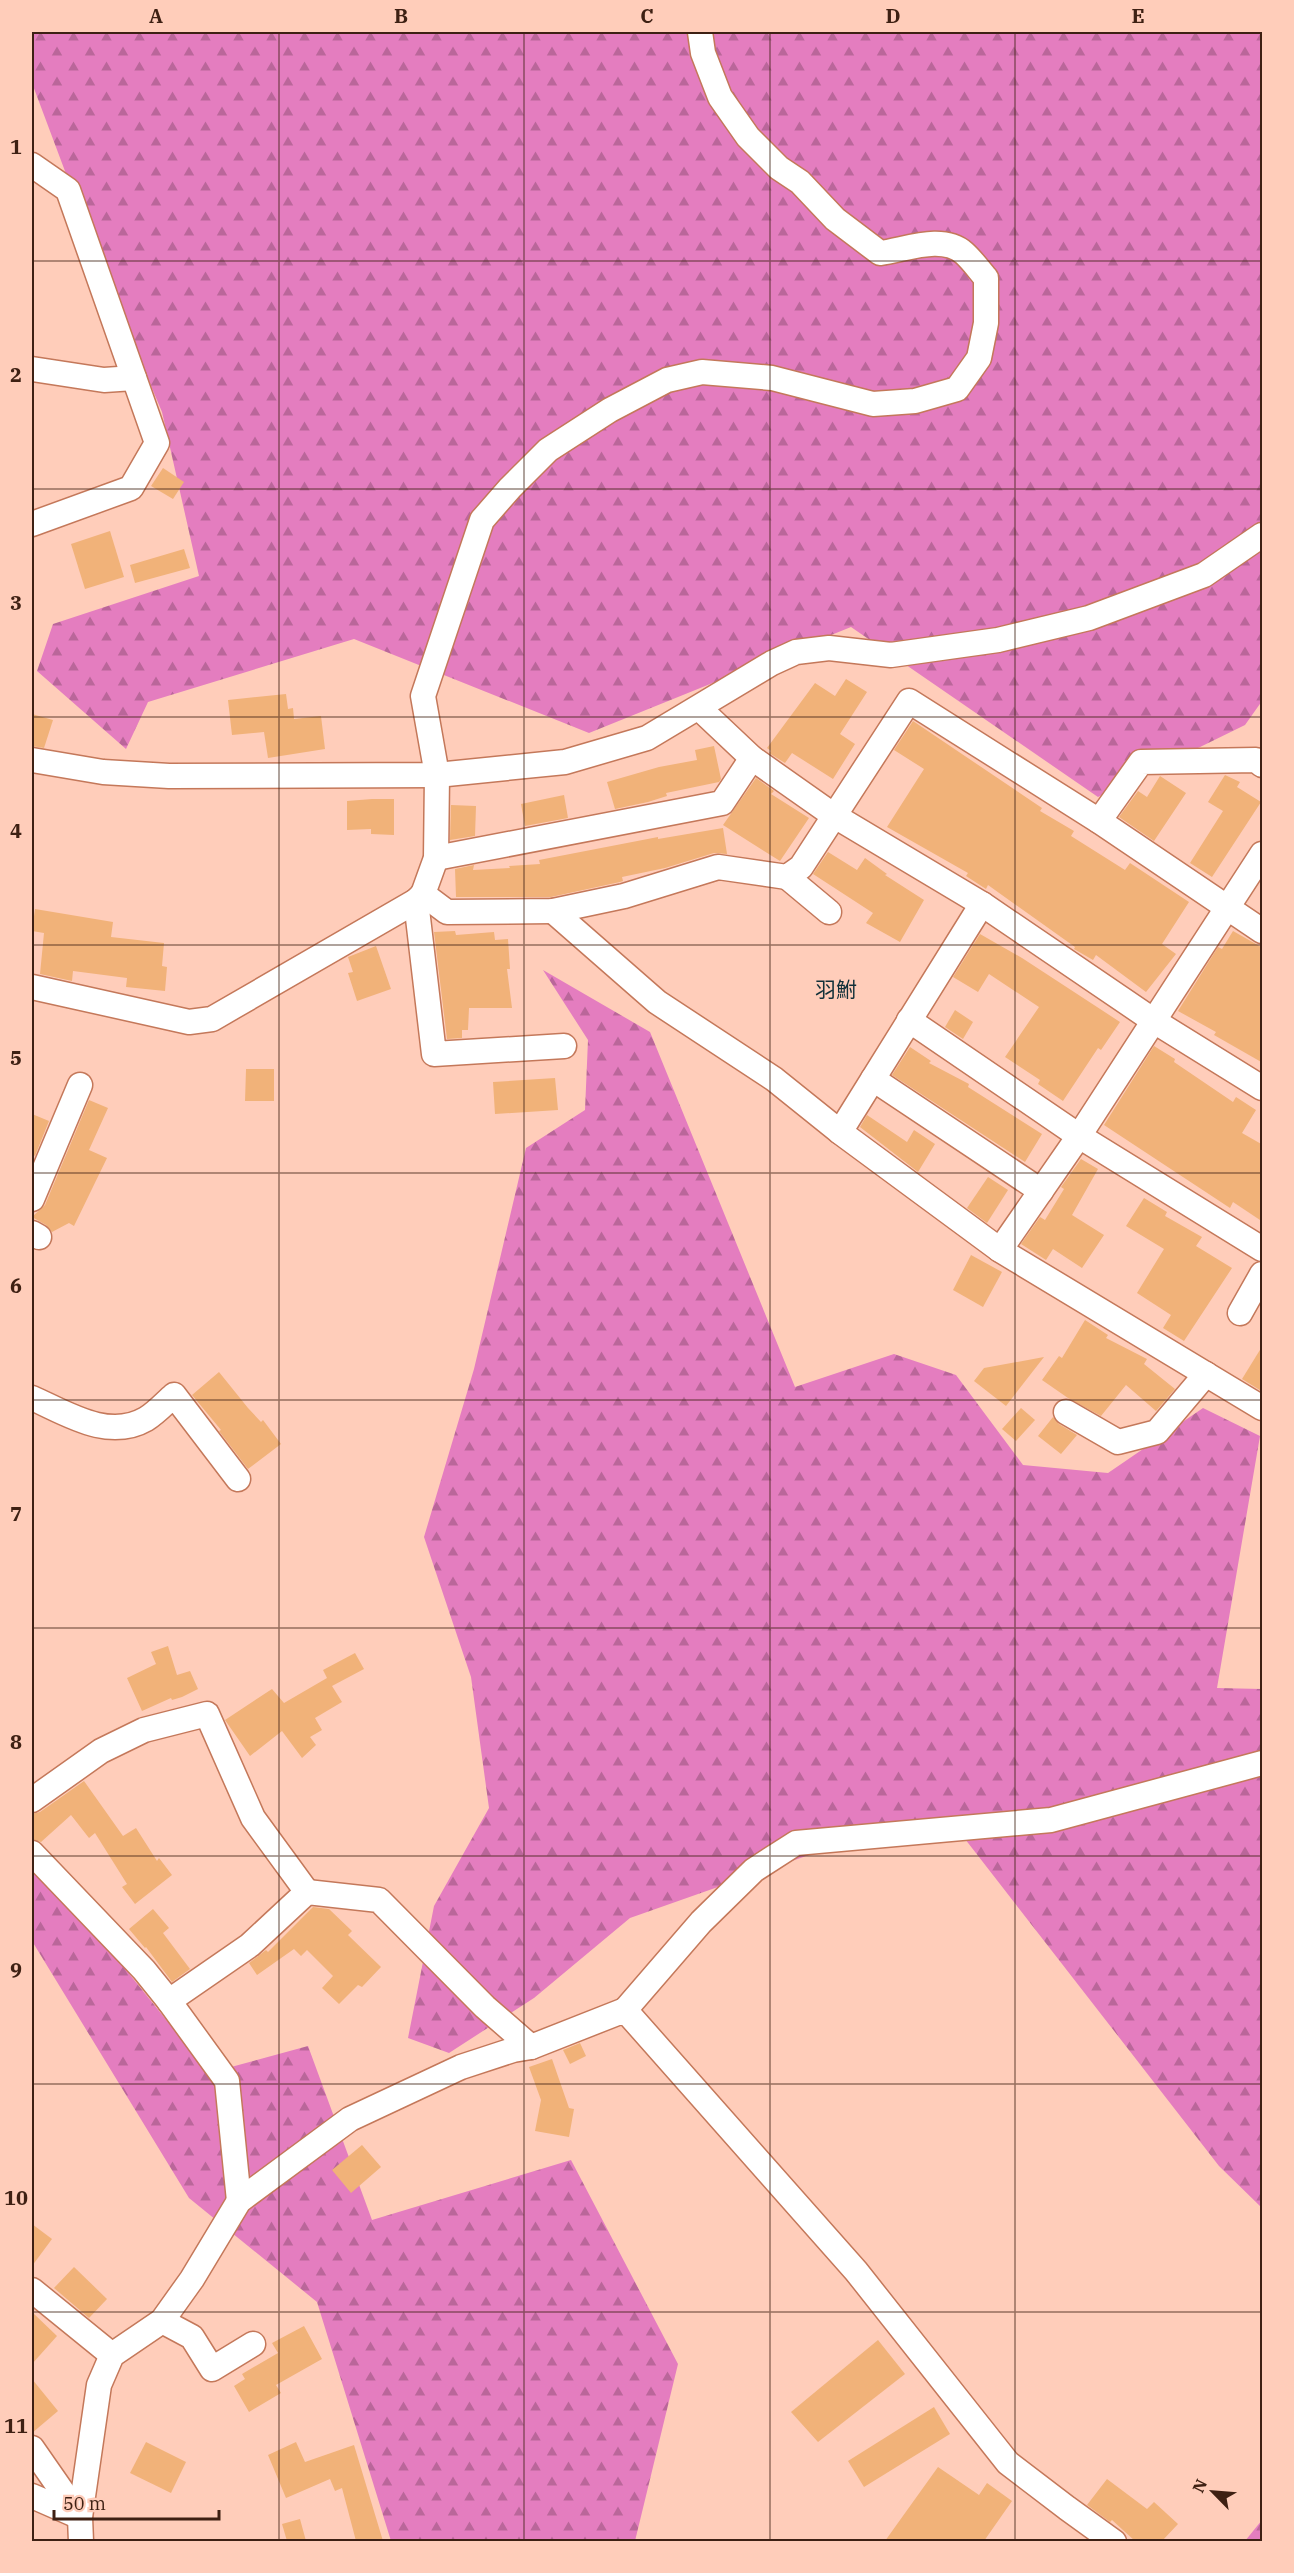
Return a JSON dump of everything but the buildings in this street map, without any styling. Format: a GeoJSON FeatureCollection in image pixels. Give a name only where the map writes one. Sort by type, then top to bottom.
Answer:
{"type":"FeatureCollection","features":[{"type":"Feature","properties":{"kind":"street"},"geometry":{"type":"LineString","coordinates":[[564,1046],[434,1054],[420,897],[436,858],[437,775],[423,696],[482,520],[548,450],[610,410],[667,381],[702,372],[772,378],[873,404],[915,401],[957,389],[978,358],[986,323],[986,278],[962,251],[946,243],[880,253],[835,219],[800,182],[779,168],[742,129],[720,97],[703,53],[700,32]]}},
{"type":"Feature","properties":{"kind":"street"},"geometry":{"type":"LineString","coordinates":[[32,165],[68,190],[157,443],[131,488],[32,524]]}},
{"type":"Feature","properties":{"kind":"street"},"geometry":{"type":"LineString","coordinates":[[32,369],[104,380],[134,378]]}},
{"type":"Feature","properties":{"kind":"street"},"geometry":{"type":"LineString","coordinates":[[32,760],[103,772],[169,776],[437,775],[565,762],[647,738],[772,663],[796,652],[829,648],[891,655],[998,640],[1089,618],[1204,575],[1263,535]]}},
{"type":"Feature","properties":{"kind":"street"},"geometry":{"type":"LineString","coordinates":[[787,877],[801,867],[909,700],[1099,821],[1263,931]]}},
{"type":"Feature","properties":{"kind":"street"},"geometry":{"type":"LineString","coordinates":[[699,708],[752,758],[833,815],[982,904],[1154,1021],[1263,1088]]}},
{"type":"Feature","properties":{"kind":"street"},"geometry":{"type":"LineString","coordinates":[[436,858],[722,803],[752,758]]}},
{"type":"Feature","properties":{"kind":"street"},"geometry":{"type":"LineString","coordinates":[[1099,821],[1141,762],[1256,760],[1263,765]]}},
{"type":"Feature","properties":{"kind":"street"},"geometry":{"type":"LineString","coordinates":[[1000,1250],[1078,1136],[1263,854]]}},
{"type":"Feature","properties":{"kind":"street"},"geometry":{"type":"LineString","coordinates":[[420,897],[447,912],[553,911],[624,896],[718,867],[787,877],[829,912]]}},
{"type":"Feature","properties":{"kind":"street"},"geometry":{"type":"LineString","coordinates":[[32,987],[189,1022],[212,1019],[420,897]]}},
{"type":"Feature","properties":{"kind":"street"},"geometry":{"type":"LineString","coordinates":[[840,1132],[982,904]]}},
{"type":"Feature","properties":{"kind":"street"},"geometry":{"type":"LineString","coordinates":[[553,911],[657,1002],[774,1079],[840,1132],[1000,1250],[1263,1408]]}},
{"type":"Feature","properties":{"kind":"street"},"geometry":{"type":"LineString","coordinates":[[909,1020],[1078,1136],[1263,1249]]}},
{"type":"Feature","properties":{"kind":"street"},"geometry":{"type":"LineString","coordinates":[[873,1079],[1041,1191]]}},
{"type":"Feature","properties":{"kind":"street"},"geometry":{"type":"LineString","coordinates":[[32,1199],[80,1085]]}},
{"type":"Feature","properties":{"kind":"street"},"geometry":{"type":"LineString","coordinates":[[1239,1313],[1263,1274]]}},
{"type":"Feature","properties":{"kind":"street"},"geometry":{"type":"LineString","coordinates":[[1066,1412],[1118,1442],[1157,1432],[1206,1374]]}},
{"type":"Feature","properties":{"kind":"street"},"geometry":{"type":"LineString","coordinates":[[32,1398],[100,1427],[125,1427],[146,1419],[174,1395],[238,1479]]}},
{"type":"Feature","properties":{"kind":"street"},"geometry":{"type":"LineString","coordinates":[[32,1800],[101,1751],[144,1730],[207,1714],[253,1818],[307,1892],[379,1900],[485,2007],[531,2047]]}},
{"type":"Feature","properties":{"kind":"street"},"geometry":{"type":"LineString","coordinates":[[81,2541],[80,2517],[99,2385],[112,2355],[162,2320],[192,2279],[239,2201],[350,2119],[461,2067],[513,2050],[531,2047],[625,2010],[702,1922],[754,1870],[796,1843],[1050,1820],[1263,1763]]}},
{"type":"Feature","properties":{"kind":"street"},"geometry":{"type":"LineString","coordinates":[[32,1853],[144,1970],[227,2081],[239,2201]]}},
{"type":"Feature","properties":{"kind":"street"},"geometry":{"type":"LineString","coordinates":[[169,2001],[250,1945],[307,1892]]}},
{"type":"Feature","properties":{"kind":"street"},"geometry":{"type":"LineString","coordinates":[[625,2010],[856,2271],[1008,2463],[1114,2541]]}},
{"type":"Feature","properties":{"kind":"street"},"geometry":{"type":"LineString","coordinates":[[33,2294],[112,2355]]}},
{"type":"Feature","properties":{"kind":"street"},"geometry":{"type":"LineString","coordinates":[[162,2320],[192,2337],[212,2369],[253,2343]]}},
{"type":"Feature","properties":{"kind":"street"},"geometry":{"type":"LineString","coordinates":[[32,2448],[80,2517]]}},
{"type":"Feature","properties":{"kind":"street"},"geometry":{"type":"LineString","coordinates":[[32,2496],[80,2517]]}},
{"type":"Feature","properties":{"kind":"green space"},"geometry":{"type":"Polygon","coordinates":[[[32,32],[1262,32],[1262,701],[1245,725],[1098,797],[851,627],[589,733],[354,639],[148,702],[126,749],[37,671],[53,624],[199,576],[162,412],[102,270],[32,83],[32,32]]]}},
{"type":"Feature","properties":{"kind":"green space"},"geometry":{"type":"Polygon","coordinates":[[[543,970],[650,1032],[795,1387],[894,1354],[956,1375],[1023,1465],[1108,1473],[1203,1408],[1260,1436],[1217,1688],[1262,1689],[1262,2208],[1219,2166],[965,1839],[897,1824],[630,1918],[534,1998],[449,2053],[408,2038],[434,1906],[489,1808],[471,1677],[424,1537],[474,1369],[526,1148],[585,1110],[588,1040],[543,970]]]}},
{"type":"Feature","properties":{"kind":"green space"},"geometry":{"type":"Polygon","coordinates":[[[32,1853],[209,2073],[308,2046],[372,2220],[571,2160],[678,2364],[635,2541],[391,2541],[317,2302],[189,2198],[32,1941],[32,1853]]]}},
{"type":"Feature","properties":{"kind":"green space"},"geometry":{"type":"Polygon","coordinates":[[[1262,2520],[1262,2541],[1245,2541],[1262,2520]]]}},
{"type":"Feature","properties":{"kind":"district","name":"羽鮒"},"geometry":{"type":"Point","coordinates":[836,990]}}]}
